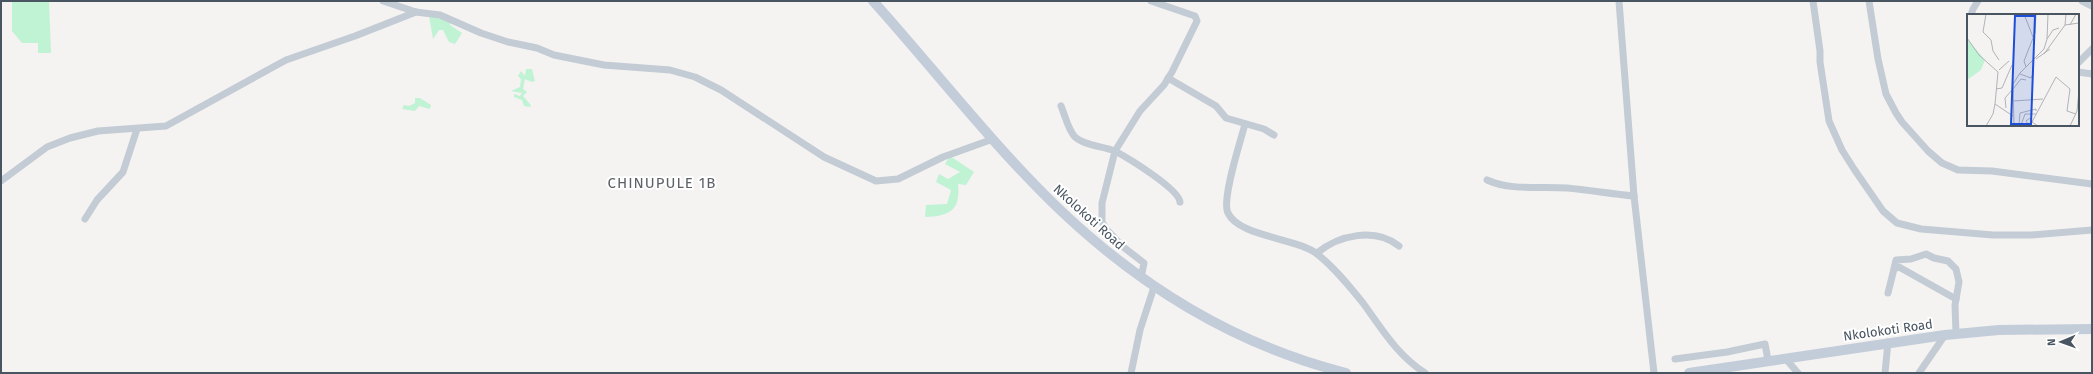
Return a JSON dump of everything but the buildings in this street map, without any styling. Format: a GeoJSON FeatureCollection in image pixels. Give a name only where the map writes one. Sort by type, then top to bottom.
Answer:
{"type":"FeatureCollection","features":[{"type":"Feature","properties":{"kind":"main road","name":"Nkolokoti Road"},"geometry":{"type":"LineString","coordinates":[[873,1],[993,139],[1060,210],[1141,278],[1154,287],[1237,334],[1290,356],[1346,373]]}},
{"type":"Feature","properties":{"kind":"main road","name":"Nkolokoti Road"},"geometry":{"type":"LineString","coordinates":[[1689,373],[1888,342],[1951,334],[1998,330],[2092,329]]}},
{"type":"Feature","properties":{"kind":"street"},"geometry":{"type":"LineString","coordinates":[[383,1],[416,12],[440,15],[481,33],[508,42],[537,48],[554,55],[604,65],[670,70],[695,77],[721,90],[824,157],[876,181],[898,179],[943,157],[993,139]]}},
{"type":"Feature","properties":{"kind":"street"},"geometry":{"type":"LineString","coordinates":[[1141,278],[1145,265],[1143,261],[1132,254],[1114,238],[1102,222],[1102,203],[1115,151],[1140,111],[1168,78],[1197,21],[1195,16],[1151,1]]}},
{"type":"Feature","properties":{"kind":"street"},"geometry":{"type":"LineString","coordinates":[[1619,1],[1634,196],[1654,373]]}},
{"type":"Feature","properties":{"kind":"street"},"geometry":{"type":"LineString","coordinates":[[1813,1],[1829,121],[1842,150],[1854,169],[1883,211],[1897,223],[1921,229],[1993,234],[2031,235],[2092,230]]}},
{"type":"Feature","properties":{"kind":"street"},"geometry":{"type":"LineString","coordinates":[[1869,1],[1878,59],[1886,94],[1902,122],[1928,151],[1942,163],[1958,170],[2019,174],[2092,184]]}},
{"type":"Feature","properties":{"kind":"street"},"geometry":{"type":"LineString","coordinates":[[1972,14],[1978,1]]}},
{"type":"Feature","properties":{"kind":"street"},"geometry":{"type":"LineString","coordinates":[[2082,1],[2092,6]]}},
{"type":"Feature","properties":{"kind":"street"},"geometry":{"type":"LineString","coordinates":[[1,181],[47,147],[70,138],[105,130],[166,126],[286,60],[416,12]]}},
{"type":"Feature","properties":{"kind":"street"},"geometry":{"type":"LineString","coordinates":[[2079,62],[2092,49]]}},
{"type":"Feature","properties":{"kind":"street"},"geometry":{"type":"LineString","coordinates":[[2079,72],[2092,74]]}},
{"type":"Feature","properties":{"kind":"street"},"geometry":{"type":"LineString","coordinates":[[1168,78],[1216,106],[1226,118],[1264,129],[1274,135]]}},
{"type":"Feature","properties":{"kind":"street"},"geometry":{"type":"LineString","coordinates":[[1061,106],[1074,136],[1086,142],[1115,151],[1172,190],[1178,196],[1180,202]]}},
{"type":"Feature","properties":{"kind":"street"},"geometry":{"type":"LineString","coordinates":[[1245,124],[1231,176],[1227,212],[1235,221],[1254,231],[1317,254],[1362,303],[1398,351],[1425,373]]}},
{"type":"Feature","properties":{"kind":"street"},"geometry":{"type":"LineString","coordinates":[[85,219],[98,200],[123,172],[137,129]]}},
{"type":"Feature","properties":{"kind":"street"},"geometry":{"type":"LineString","coordinates":[[1487,180],[1506,186],[1566,188],[1634,196]]}},
{"type":"Feature","properties":{"kind":"street"},"geometry":{"type":"LineString","coordinates":[[1317,254],[1337,241],[1365,235],[1382,237],[1400,246]]}},
{"type":"Feature","properties":{"kind":"street"},"geometry":{"type":"LineString","coordinates":[[1888,293],[1896,260],[1911,259],[1926,254],[1934,258],[1948,261],[1956,269],[1959,282],[1951,334],[1919,373]]}},
{"type":"Feature","properties":{"kind":"street"},"geometry":{"type":"LineString","coordinates":[[1894,269],[1899,267],[1909,271],[1956,299]]}},
{"type":"Feature","properties":{"kind":"street"},"geometry":{"type":"LineString","coordinates":[[1131,373],[1140,330],[1154,287]]}},
{"type":"Feature","properties":{"kind":"street"},"geometry":{"type":"LineString","coordinates":[[1885,373],[1888,342]]}},
{"type":"Feature","properties":{"kind":"street"},"geometry":{"type":"LineString","coordinates":[[1675,359],[1727,352],[1765,344],[1768,360]]}},
{"type":"Feature","properties":{"kind":"street"},"geometry":{"type":"LineString","coordinates":[[1785,358],[1798,373]]}},
{"type":"Feature","properties":{"kind":"green space"},"geometry":{"type":"Polygon","coordinates":[[[12,1],[49,1],[51,53],[38,53],[38,43],[22,43],[12,31],[12,1]]]}},
{"type":"Feature","properties":{"kind":"green space"},"geometry":{"type":"Polygon","coordinates":[[[429,16],[451,20],[450,25],[462,33],[455,44],[449,42],[443,30],[439,30],[433,39],[429,16]]]}},
{"type":"Feature","properties":{"kind":"green space"},"geometry":{"type":"Polygon","coordinates":[[[526,69],[532,69],[535,81],[532,82],[525,79],[523,89],[527,92],[523,96],[531,107],[524,106],[522,100],[514,97],[514,94],[520,96],[522,93],[511,91],[520,87],[521,79],[518,76],[521,71],[525,76],[526,69]]]}},
{"type":"Feature","properties":{"kind":"green space"},"geometry":{"type":"Polygon","coordinates":[[[415,98],[420,98],[431,105],[430,109],[419,106],[415,111],[402,109],[404,105],[409,106],[415,103],[415,98]]]}},
{"type":"Feature","properties":{"kind":"green space"},"geometry":{"type":"Polygon","coordinates":[[[950,156],[974,172],[966,185],[958,184],[957,200],[952,210],[941,215],[925,217],[926,205],[947,204],[951,190],[936,182],[939,174],[948,179],[960,172],[945,164],[950,156]]]}},
{"type":"Feature","properties":{"kind":"district","name":"CHINUPULE 1B"},"geometry":{"type":"Point","coordinates":[662,183]}}]}
